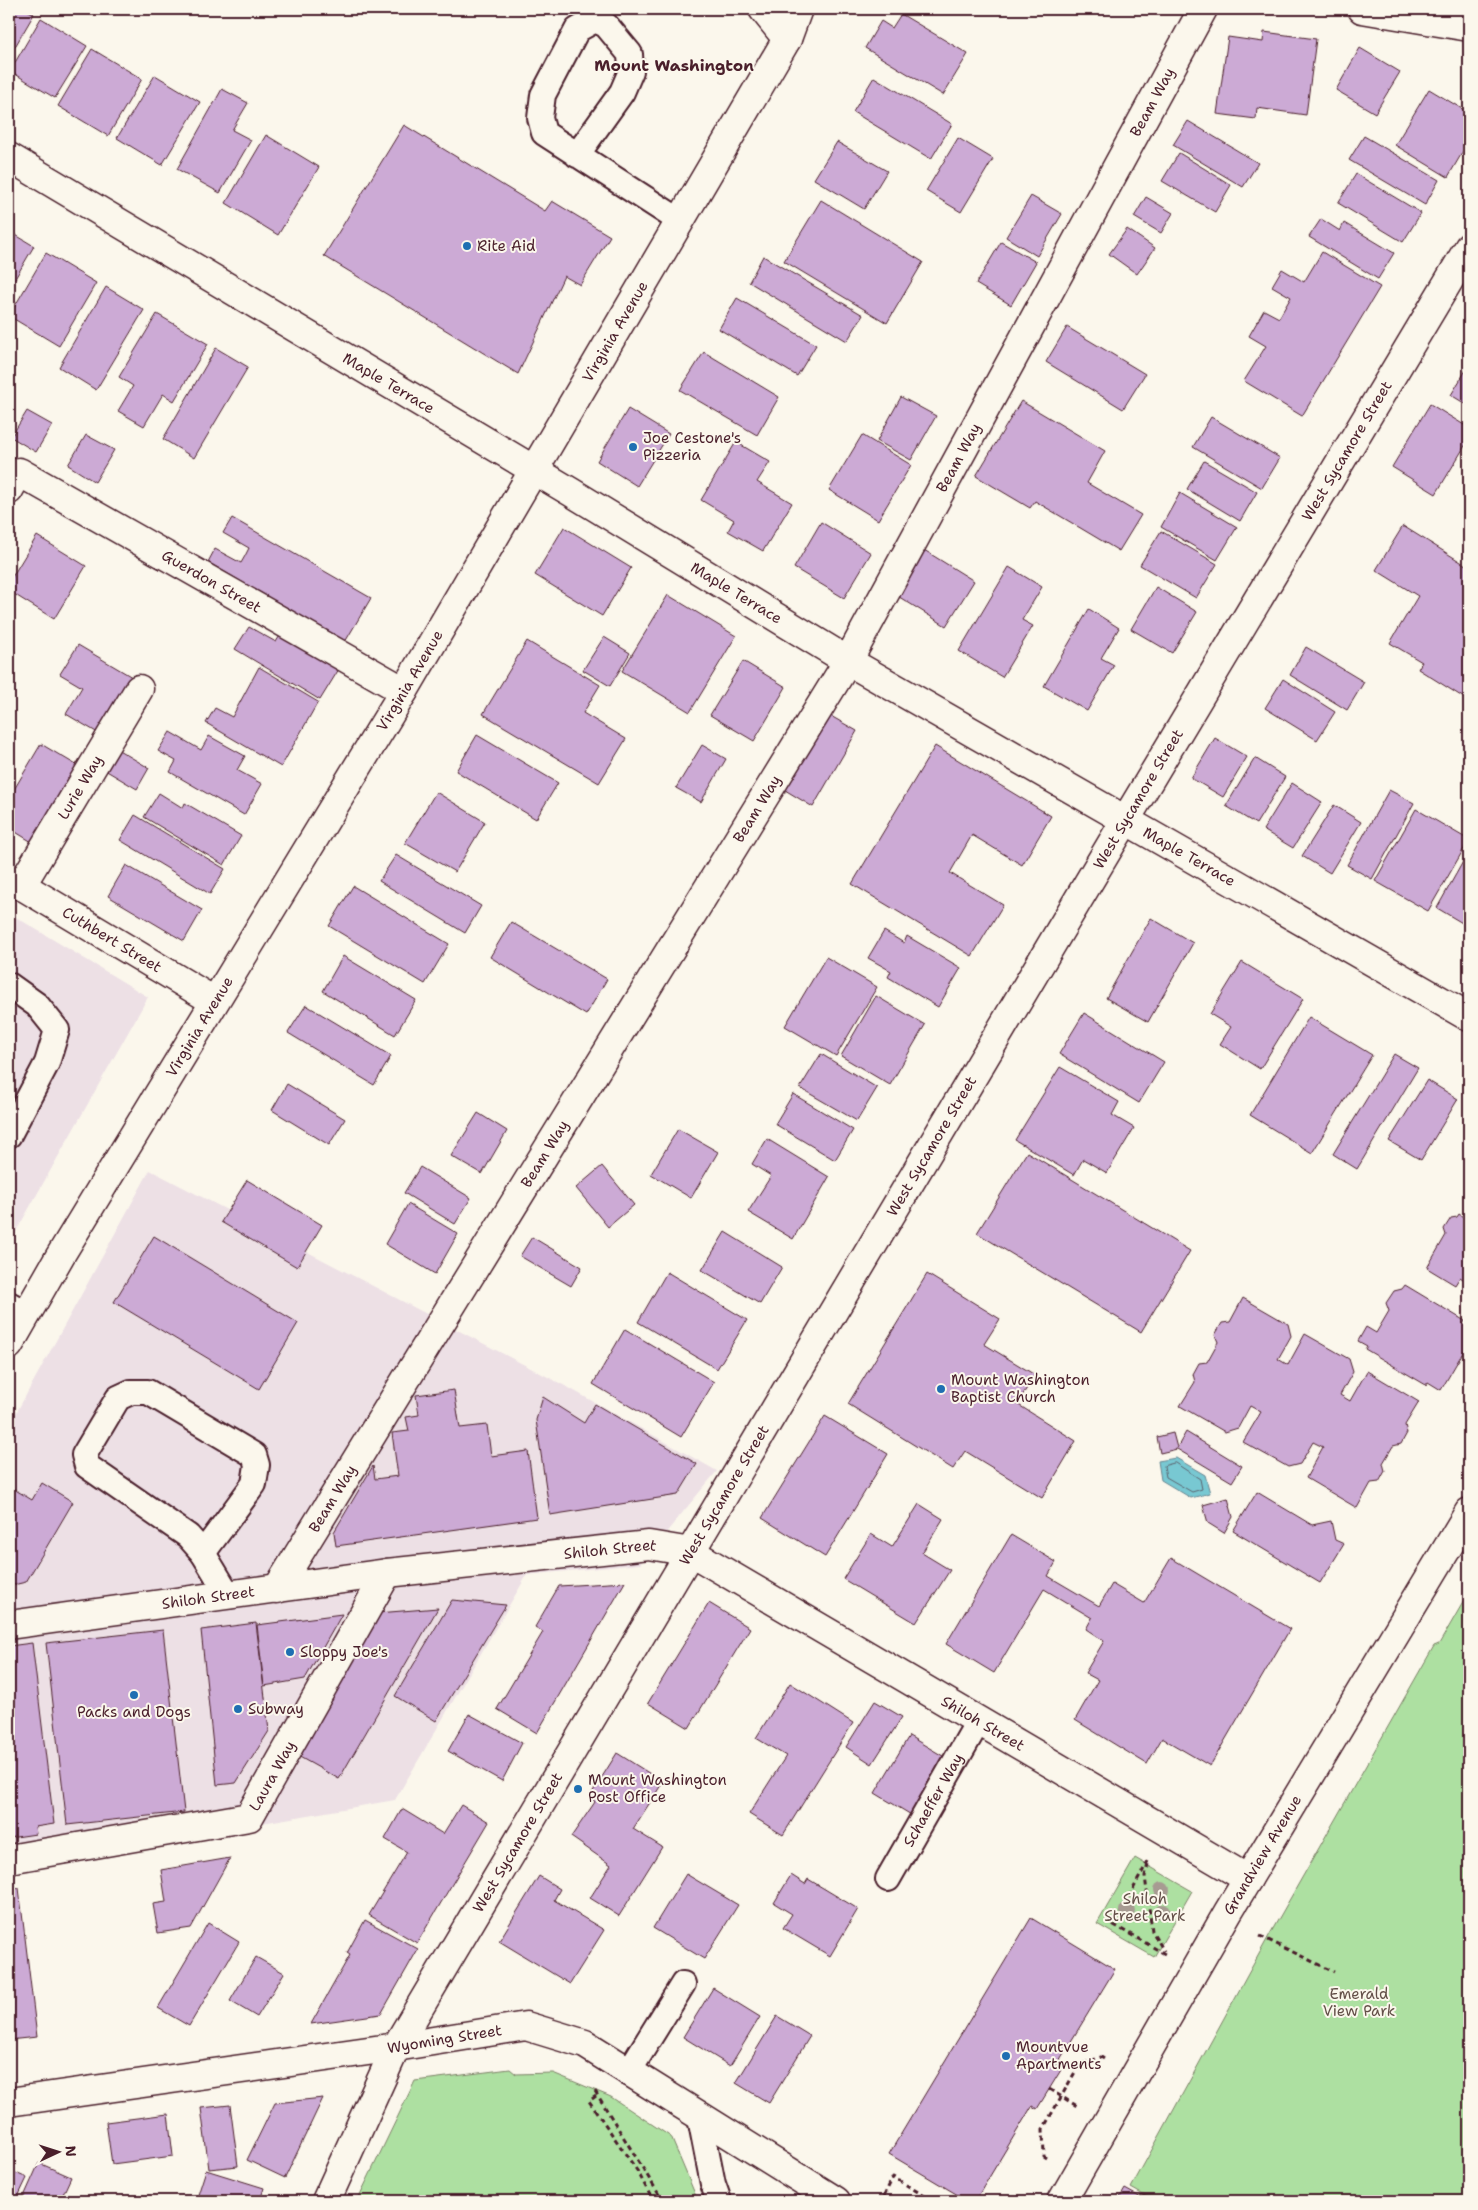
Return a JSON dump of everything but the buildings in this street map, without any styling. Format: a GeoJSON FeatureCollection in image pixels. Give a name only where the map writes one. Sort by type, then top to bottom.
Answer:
{"type":"FeatureCollection","features":[{"type":"Feature","properties":{"kind":"street"},"geometry":{"type":"LineString","coordinates":[[763,9],[787,39]]}},
{"type":"Feature","properties":{"kind":"street","name":"Virginia Avenue"},"geometry":{"type":"LineString","coordinates":[[9,1345],[18,1309],[214,1001],[404,691],[787,39],[798,9]]}},
{"type":"Feature","properties":{"kind":"street","name":"Beam Way"},"geometry":{"type":"LineString","coordinates":[[277,1589],[848,661],[1203,9]]}},
{"type":"Feature","properties":{"kind":"street"},"geometry":{"type":"LineString","coordinates":[[1362,9],[1469,27]]}},
{"type":"Feature","properties":{"kind":"street","name":"Maple Terrace"},"geometry":{"type":"LineString","coordinates":[[9,157],[534,470],[848,661],[1469,1017]]}},
{"type":"Feature","properties":{"kind":"street","name":"West Sycamore Street"},"geometry":{"type":"LineString","coordinates":[[326,2201],[396,2048],[1125,821],[1469,247]]}},
{"type":"Feature","properties":{"kind":"street","name":"Guerdon Street"},"geometry":{"type":"LineString","coordinates":[[14,481],[404,691]]}},
{"type":"Feature","properties":{"kind":"street","name":"Lurie Way"},"geometry":{"type":"LineString","coordinates":[[15,882],[138,689]]}},
{"type":"Feature","properties":{"kind":"street","name":"Cuthbert Street"},"geometry":{"type":"LineString","coordinates":[[15,882],[214,1001]]}},
{"type":"Feature","properties":{"kind":"street","name":"Grandview Avenue"},"geometry":{"type":"LineString","coordinates":[[1062,2201],[1248,1879],[1469,1512]]}},
{"type":"Feature","properties":{"kind":"street","name":"Shiloh Street"},"geometry":{"type":"LineString","coordinates":[[9,1624],[229,1596],[387,1573],[649,1545],[691,1552],[1248,1879]]}},
{"type":"Feature","properties":{"kind":"street","name":"Laura Way"},"geometry":{"type":"LineString","coordinates":[[9,1859],[249,1817],[387,1573]]}},
{"type":"Feature","properties":{"kind":"street","name":"Wyoming Street"},"geometry":{"type":"LineString","coordinates":[[9,2102],[396,2048],[526,2026],[584,2044],[836,2201]]}},
{"type":"Feature","properties":{"kind":"lane"},"geometry":{"type":"LineString","coordinates":[[577,155],[622,92],[631,71],[630,54],[606,25],[595,20],[577,30],[543,95],[540,118],[544,133],[577,155],[680,221]]}},
{"type":"Feature","properties":{"kind":"lane"},"geometry":{"type":"LineString","coordinates":[[9,985],[37,1005],[57,1030],[47,1064],[9,1135]]}},
{"type":"Feature","properties":{"kind":"lane"},"geometry":{"type":"LineString","coordinates":[[203,1553],[254,1484],[257,1465],[254,1455],[148,1392],[131,1392],[118,1398],[84,1455],[87,1466],[188,1536],[203,1553],[229,1596]]}},
{"type":"Feature","properties":{"kind":"lane","name":"Schaeffer Way"},"geometry":{"type":"LineString","coordinates":[[888,1879],[979,1720]]}},
{"type":"Feature","properties":{"kind":"lane"},"geometry":{"type":"LineString","coordinates":[[628,2073],[683,1984]]}},
{"type":"Feature","properties":{"kind":"lane"},"geometry":{"type":"LineString","coordinates":[[700,2118],[713,2184],[719,2201]]}},
{"type":"Feature","properties":{"kind":"path"},"geometry":{"type":"LineString","coordinates":[[1149,1859],[1145,1876],[1152,1930],[1166,1954],[1114,1925],[1149,1859]]}},
{"type":"Feature","properties":{"kind":"path"},"geometry":{"type":"LineString","coordinates":[[1260,1936],[1334,1972]]}},
{"type":"Feature","properties":{"kind":"path"},"geometry":{"type":"LineString","coordinates":[[584,2044],[596,2096],[663,2201]]}},
{"type":"Feature","properties":{"kind":"path"},"geometry":{"type":"LineString","coordinates":[[1052,2161],[1044,2156],[1043,2129],[1061,2096],[1079,2065],[1102,2056],[1109,2062]]}},
{"type":"Feature","properties":{"kind":"path"},"geometry":{"type":"LineString","coordinates":[[1049,2089],[1082,2109]]}},
{"type":"Feature","properties":{"kind":"path"},"geometry":{"type":"LineString","coordinates":[[596,2096],[589,2101],[638,2172],[653,2201]]}},
{"type":"Feature","properties":{"kind":"path"},"geometry":{"type":"LineString","coordinates":[[884,2196],[893,2177],[933,2201]]}},
{"type":"Feature","properties":{"kind":"shaded area"},"geometry":{"type":"Polygon","coordinates":[[[9,913],[148,997],[9,1244],[9,913]]]}},
{"type":"Feature","properties":{"kind":"shaded area"},"geometry":{"type":"Polygon","coordinates":[[[150,1170],[569,1388],[717,1471],[640,1564],[527,1575],[395,1800],[9,1867],[9,1426],[150,1170]]]}},
{"type":"Feature","properties":{"kind":"green space","name":"Emerald View Park"},"geometry":{"type":"Polygon","coordinates":[[[1469,1592],[1469,2201],[1154,2201],[1131,2188],[1270,1934],[1434,1646],[1439,1644],[1469,1592]]]}},
{"type":"Feature","properties":{"kind":"green space","name":"Shiloh Street Park"},"geometry":{"type":"Polygon","coordinates":[[[1135,1858],[1192,1891],[1154,1957],[1097,1924],[1135,1858]]]}},
{"type":"Feature","properties":{"kind":"green space"},"geometry":{"type":"Polygon","coordinates":[[[510,2069],[516,2074],[553,2073],[611,2097],[671,2137],[698,2201],[357,2201],[415,2081],[510,2069]]]}},
{"type":"Feature","properties":{"kind":"water"},"geometry":{"type":"Polygon","coordinates":[[[1176,1458],[1205,1475],[1210,1493],[1191,1498],[1161,1480],[1158,1461],[1176,1458]]]}},
{"type":"Feature","properties":{"kind":"place","name":"Rite Aid"},"geometry":{"type":"Point","coordinates":[467,246]}},
{"type":"Feature","properties":{"kind":"place","name":"Joe Cestone's Pizzeria"},"geometry":{"type":"Point","coordinates":[633,447]}},
{"type":"Feature","properties":{"kind":"place","name":"Mount Washington Baptist Church"},"geometry":{"type":"Point","coordinates":[941,1389]}},
{"type":"Feature","properties":{"kind":"place","name":"Sloppy Joe's"},"geometry":{"type":"Point","coordinates":[290,1652]}},
{"type":"Feature","properties":{"kind":"place","name":"Packs and Dogs"},"geometry":{"type":"Point","coordinates":[134,1695]}},
{"type":"Feature","properties":{"kind":"place","name":"Subway"},"geometry":{"type":"Point","coordinates":[238,1709]}},
{"type":"Feature","properties":{"kind":"place","name":"Mount Washington Post Office"},"geometry":{"type":"Point","coordinates":[578,1789]}},
{"type":"Feature","properties":{"kind":"place","name":"Mountvue Apartments"},"geometry":{"type":"Point","coordinates":[1006,2056]}},
{"type":"Feature","properties":{"kind":"district","name":"Mount Washington"},"geometry":{"type":"Point","coordinates":[674,65]}}]}
